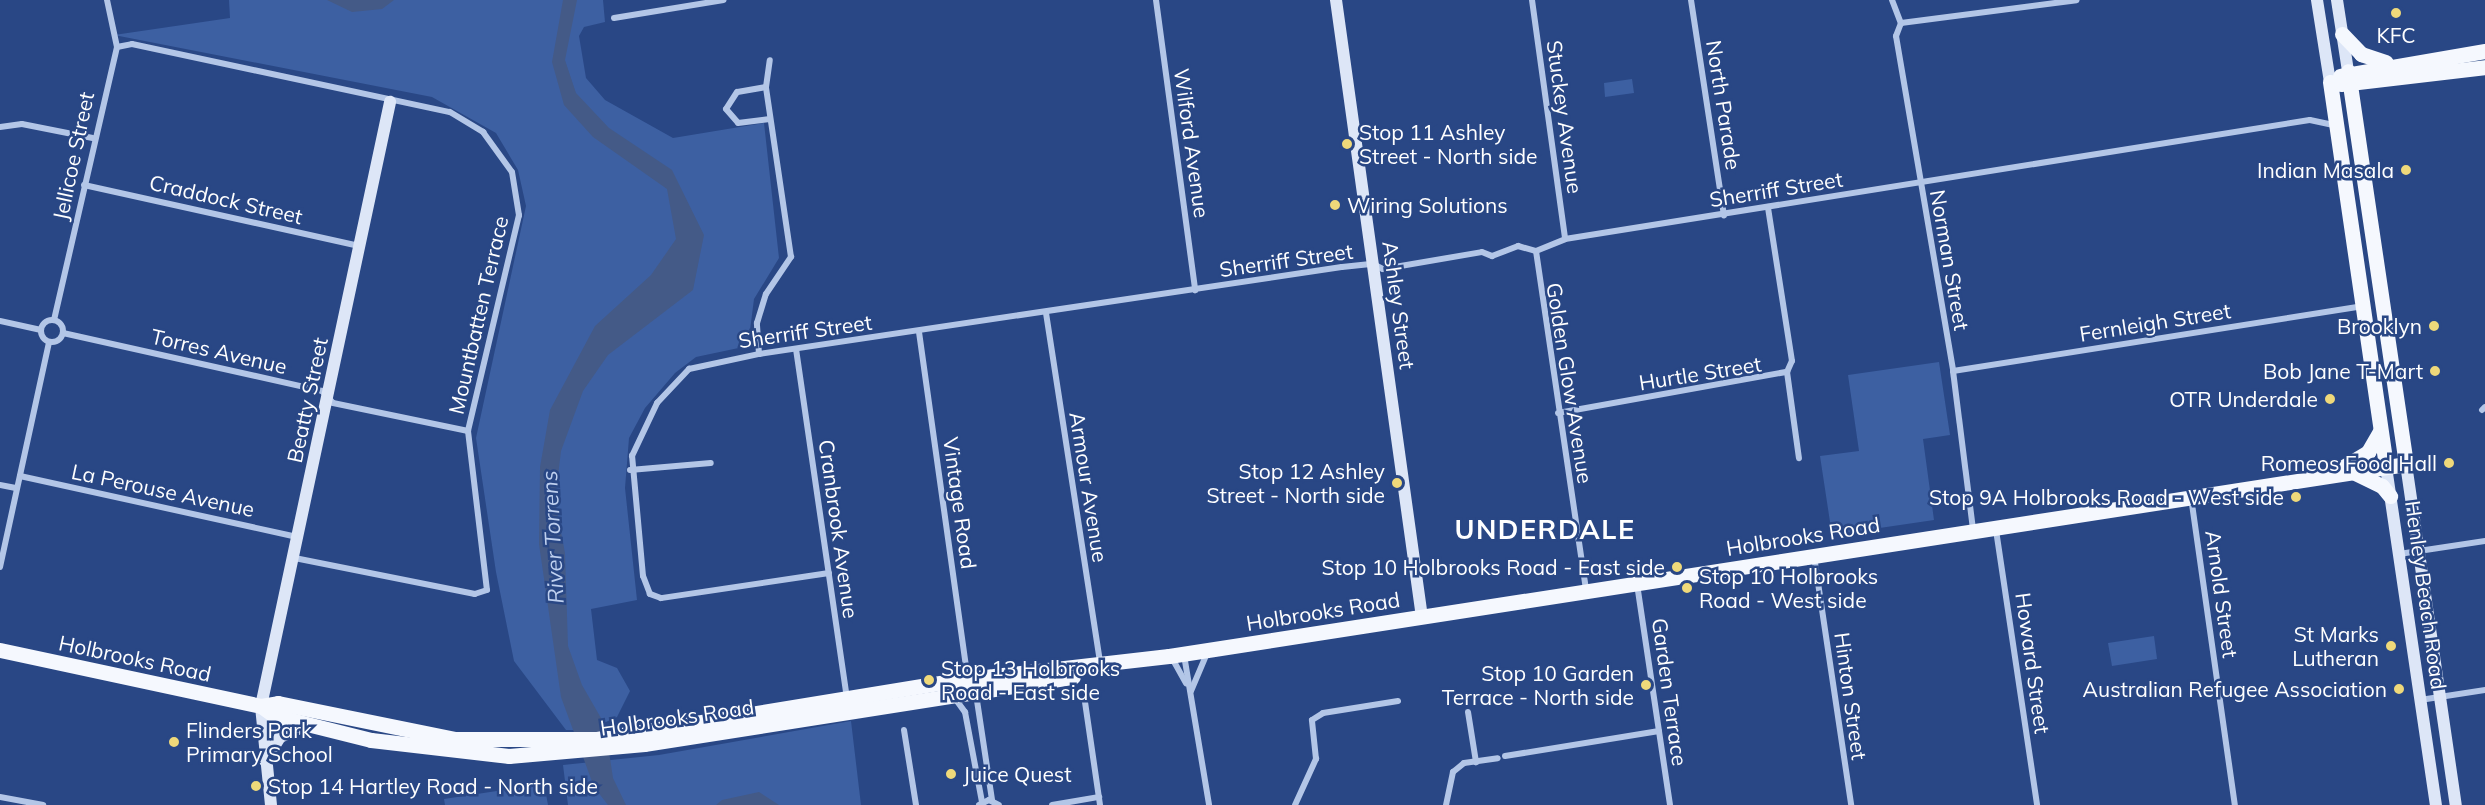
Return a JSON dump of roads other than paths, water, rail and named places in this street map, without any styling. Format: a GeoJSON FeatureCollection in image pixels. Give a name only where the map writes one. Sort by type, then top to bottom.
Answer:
{"type":"FeatureCollection","features":[{"type":"Feature","properties":{"kind":"main road"},"geometry":{"type":"LineString","coordinates":[[2342,34],[2368,58],[2405,64]]}},
{"type":"Feature","properties":{"kind":"main road"},"geometry":{"type":"LineString","coordinates":[[2349,79],[2405,64],[2485,51]]}},
{"type":"Feature","properties":{"kind":"main road"},"geometry":{"type":"LineString","coordinates":[[2330,82],[2485,67]]}},
{"type":"Feature","properties":{"kind":"main road","name":"Henley Beach Road"},"geometry":{"type":"LineString","coordinates":[[2349,79],[2406,464]]}},
{"type":"Feature","properties":{"kind":"main road","name":"Henley Beach Road"},"geometry":{"type":"LineString","coordinates":[[2330,82],[2386,466]]}},
{"type":"Feature","properties":{"kind":"main road"},"geometry":{"type":"LineString","coordinates":[[2318,476],[2362,457],[2380,431]]}},
{"type":"Feature","properties":{"kind":"main road","name":"Holbrooks Road"},"geometry":{"type":"LineString","coordinates":[[0,650],[261,706],[307,725],[454,754],[644,744],[848,705],[971,678],[1101,667],[2191,495],[2406,464]]}},
{"type":"Feature","properties":{"kind":"main road"},"geometry":{"type":"LineString","coordinates":[[2351,472],[2382,486],[2390,496]]}},
{"type":"Feature","properties":{"kind":"main road","name":"Holbrooks Road"},"geometry":{"type":"LineString","coordinates":[[261,706],[278,703],[455,739],[554,747],[652,730],[848,705],[976,695],[1077,676],[1101,667]]}},
{"type":"Feature","properties":{"kind":"street","name":"Jellicoe Street"},"geometry":{"type":"LineString","coordinates":[[54,320],[93,138],[117,47],[107,0]]}},
{"type":"Feature","properties":{"kind":"street"},"geometry":{"type":"LineString","coordinates":[[614,18],[724,0]]}},
{"type":"Feature","properties":{"kind":"street","name":"Wilford Avenue"},"geometry":{"type":"LineString","coordinates":[[1156,0],[1196,290]]}},
{"type":"Feature","properties":{"kind":"street","name":"Ashley Street"},"geometry":{"type":"LineString","coordinates":[[1336,0],[1422,616]]}},
{"type":"Feature","properties":{"kind":"street","name":"Stuckey Avenue"},"geometry":{"type":"LineString","coordinates":[[1532,0],[1565,239]]}},
{"type":"Feature","properties":{"kind":"street","name":"North Parade"},"geometry":{"type":"LineString","coordinates":[[1691,0],[1724,215]]}},
{"type":"Feature","properties":{"kind":"street","name":"Norman Street"},"geometry":{"type":"LineString","coordinates":[[1892,0],[1901,23],[1896,36],[1953,371],[1973,529]]}},
{"type":"Feature","properties":{"kind":"street"},"geometry":{"type":"LineString","coordinates":[[1901,23],[2077,0]]}},
{"type":"Feature","properties":{"kind":"street","name":"Henley Beach Road"},"geometry":{"type":"LineString","coordinates":[[2318,0],[2330,82]]}},
{"type":"Feature","properties":{"kind":"street","name":"Henley Beach Road"},"geometry":{"type":"LineString","coordinates":[[2337,0],[2349,79]]}},
{"type":"Feature","properties":{"kind":"street","name":"Mountbatten Terrace"},"geometry":{"type":"LineString","coordinates":[[117,47],[132,44],[390,102],[450,112],[483,132],[512,172],[518,195],[519,215],[468,431],[487,590],[475,594],[295,558]]}},
{"type":"Feature","properties":{"kind":"street"},"geometry":{"type":"LineString","coordinates":[[759,354],[757,323],[766,294],[790,257],[766,87],[770,60]]}},
{"type":"Feature","properties":{"kind":"street"},"geometry":{"type":"LineString","coordinates":[[766,87],[737,92],[726,109],[738,123],[770,119]]}},
{"type":"Feature","properties":{"kind":"street","name":"Beatty Street"},"geometry":{"type":"LineString","coordinates":[[271,805],[261,706],[295,558],[390,102]]}},
{"type":"Feature","properties":{"kind":"street","name":"Sherriff Street"},"geometry":{"type":"LineString","coordinates":[[829,573],[661,598],[650,594],[630,470],[639,433],[671,385],[710,362],[759,354],[1373,264],[1383,269],[1482,252],[1492,256],[1518,246],[1536,251],[1565,239],[2318,119],[2336,126]]}},
{"type":"Feature","properties":{"kind":"street"},"geometry":{"type":"LineString","coordinates":[[0,127],[22,124],[93,138]]}},
{"type":"Feature","properties":{"kind":"street","name":"Craddock Street"},"geometry":{"type":"LineString","coordinates":[[84,184],[360,246]]}},
{"type":"Feature","properties":{"kind":"street","name":"Hurtle Street"},"geometry":{"type":"LineString","coordinates":[[1558,413],[1787,372],[1792,361],[1768,207]]}},
{"type":"Feature","properties":{"kind":"street","name":"Golden Glow Avenue"},"geometry":{"type":"LineString","coordinates":[[1536,251],[1558,413],[1586,591]]}},
{"type":"Feature","properties":{"kind":"street","name":"Fernleigh Street"},"geometry":{"type":"LineString","coordinates":[[1953,371],[2362,306]]}},
{"type":"Feature","properties":{"kind":"street","name":"Armour Avenue"},"geometry":{"type":"LineString","coordinates":[[1046,313],[1101,667]]}},
{"type":"Feature","properties":{"kind":"street"},"geometry":{"type":"LineString","coordinates":[[0,567],[50,342],[63,333],[54,320],[41,330]]}},
{"type":"Feature","properties":{"kind":"street"},"geometry":{"type":"LineString","coordinates":[[0,321],[41,330],[50,342]]}},
{"type":"Feature","properties":{"kind":"street","name":"Vintage Road"},"geometry":{"type":"LineString","coordinates":[[919,332],[971,678],[976,695],[992,800]]}},
{"type":"Feature","properties":{"kind":"street","name":"Torres Avenue"},"geometry":{"type":"LineString","coordinates":[[63,333],[322,391],[327,397],[468,431]]}},
{"type":"Feature","properties":{"kind":"street","name":"Cranbrook Avenue"},"geometry":{"type":"LineString","coordinates":[[796,349],[848,705]]}},
{"type":"Feature","properties":{"kind":"street"},"geometry":{"type":"LineString","coordinates":[[1787,372],[1799,458]]}},
{"type":"Feature","properties":{"kind":"street"},"geometry":{"type":"LineString","coordinates":[[630,470],[711,463]]}},
{"type":"Feature","properties":{"kind":"street","name":"Henley Beach Road"},"geometry":{"type":"LineString","coordinates":[[2406,464],[2456,805]]}},
{"type":"Feature","properties":{"kind":"street","name":"Henley Beach Road"},"geometry":{"type":"LineString","coordinates":[[2386,466],[2436,805]]}},
{"type":"Feature","properties":{"kind":"street","name":"La Perouse Avenue"},"geometry":{"type":"LineString","coordinates":[[20,476],[299,537]]}},
{"type":"Feature","properties":{"kind":"street"},"geometry":{"type":"LineString","coordinates":[[0,484],[16,488]]}},
{"type":"Feature","properties":{"kind":"street","name":"Arnold Street"},"geometry":{"type":"LineString","coordinates":[[2191,495],[2235,805]]}},
{"type":"Feature","properties":{"kind":"street","name":"Howard Street"},"geometry":{"type":"LineString","coordinates":[[1996,526],[2037,805]]}},
{"type":"Feature","properties":{"kind":"street"},"geometry":{"type":"LineString","coordinates":[[2399,554],[2485,541]]}},
{"type":"Feature","properties":{"kind":"street","name":"Hinton Street"},"geometry":{"type":"LineString","coordinates":[[1814,556],[1851,805]]}},
{"type":"Feature","properties":{"kind":"street","name":"Garden Terrace"},"geometry":{"type":"LineString","coordinates":[[1637,583],[1670,805]]}},
{"type":"Feature","properties":{"kind":"street"},"geometry":{"type":"LineString","coordinates":[[1191,695],[1208,650]]}},
{"type":"Feature","properties":{"kind":"street"},"geometry":{"type":"LineString","coordinates":[[1177,655],[1191,695]]}},
{"type":"Feature","properties":{"kind":"street"},"geometry":{"type":"LineString","coordinates":[[1177,655],[1191,695],[1209,805]]}},
{"type":"Feature","properties":{"kind":"street"},"geometry":{"type":"LineString","coordinates":[[2420,700],[2485,690]]}},
{"type":"Feature","properties":{"kind":"street"},"geometry":{"type":"LineString","coordinates":[[954,697],[964,712],[981,803],[992,800],[999,805]]}},
{"type":"Feature","properties":{"kind":"street"},"geometry":{"type":"LineString","coordinates":[[1295,805],[1316,759],[1312,720],[1323,713],[1398,701]]}},
{"type":"Feature","properties":{"kind":"street"},"geometry":{"type":"LineString","coordinates":[[1084,702],[1100,805]]}},
{"type":"Feature","properties":{"kind":"street"},"geometry":{"type":"LineString","coordinates":[[1468,712],[1476,762]]}},
{"type":"Feature","properties":{"kind":"street"},"geometry":{"type":"LineString","coordinates":[[265,761],[280,736],[307,725]]}},
{"type":"Feature","properties":{"kind":"street"},"geometry":{"type":"LineString","coordinates":[[904,730],[916,805]]}},
{"type":"Feature","properties":{"kind":"street"},"geometry":{"type":"LineString","coordinates":[[1505,756],[1659,731]]}},
{"type":"Feature","properties":{"kind":"street"},"geometry":{"type":"LineString","coordinates":[[1446,805],[1453,772],[1476,762],[1497,758]]}},
{"type":"Feature","properties":{"kind":"street"},"geometry":{"type":"LineString","coordinates":[[0,796],[43,805]]}},
{"type":"Feature","properties":{"kind":"street"},"geometry":{"type":"LineString","coordinates":[[1052,805],[1099,797]]}},
{"type":"Feature","properties":{"kind":"water"},"geometry":{"type":"Polygon","coordinates":[[[327,0],[394,0],[382,9],[352,12],[327,0]]]}},
{"type":"Feature","properties":{"kind":"water","name":"River Torrens"},"geometry":{"type":"Polygon","coordinates":[[[563,0],[577,0],[565,60],[576,93],[609,128],[672,170],[704,235],[693,290],[608,355],[583,391],[561,451],[555,501],[565,553],[568,646],[582,685],[605,725],[613,778],[626,805],[608,805],[594,787],[561,697],[539,544],[540,467],[550,410],[595,326],[651,275],[676,239],[667,189],[593,137],[564,105],[552,62],[563,0]]]}},
{"type":"Feature","properties":{"kind":"water"},"geometry":{"type":"Polygon","coordinates":[[[759,792],[779,805],[716,805],[722,800],[759,792]]]}},
{"type":"Feature","properties":{"kind":"place","name":"KFC"},"geometry":{"type":"Point","coordinates":[2396,13]}},
{"type":"Feature","properties":{"kind":"place","name":"Stop 11 Ashley Street - North side"},"geometry":{"type":"Point","coordinates":[1347,144]}},
{"type":"Feature","properties":{"kind":"place","name":"Indian Masala"},"geometry":{"type":"Point","coordinates":[2406,170]}},
{"type":"Feature","properties":{"kind":"place","name":"Wiring Solutions"},"geometry":{"type":"Point","coordinates":[1335,205]}},
{"type":"Feature","properties":{"kind":"place","name":"Brooklyn"},"geometry":{"type":"Point","coordinates":[2434,326]}},
{"type":"Feature","properties":{"kind":"place","name":"Bob Jane T-Mart"},"geometry":{"type":"Point","coordinates":[2435,371]}},
{"type":"Feature","properties":{"kind":"place","name":"OTR Underdale"},"geometry":{"type":"Point","coordinates":[2330,399]}},
{"type":"Feature","properties":{"kind":"place","name":"Romeos Food Hall"},"geometry":{"type":"Point","coordinates":[2449,463]}},
{"type":"Feature","properties":{"kind":"place","name":"Stop 12 Ashley Street - North side"},"geometry":{"type":"Point","coordinates":[1397,483]}},
{"type":"Feature","properties":{"kind":"place","name":"Stop 9A Holbrooks Road - West side"},"geometry":{"type":"Point","coordinates":[2296,497]}},
{"type":"Feature","properties":{"kind":"place","name":"Stop 10 Holbrooks Road - East side"},"geometry":{"type":"Point","coordinates":[1677,567]}},
{"type":"Feature","properties":{"kind":"place","name":"Stop 10 Holbrooks Road - West side"},"geometry":{"type":"Point","coordinates":[1687,588]}},
{"type":"Feature","properties":{"kind":"place","name":"St Marks Lutheran"},"geometry":{"type":"Point","coordinates":[2391,646]}},
{"type":"Feature","properties":{"kind":"place","name":"Stop 13 Holbrooks Road - East side"},"geometry":{"type":"Point","coordinates":[929,680]}},
{"type":"Feature","properties":{"kind":"place","name":"Stop 10 Garden Terrace - North side"},"geometry":{"type":"Point","coordinates":[1646,685]}},
{"type":"Feature","properties":{"kind":"place","name":"Australian Refugee Association"},"geometry":{"type":"Point","coordinates":[2399,689]}},
{"type":"Feature","properties":{"kind":"place","name":"Flinders Park Primary School"},"geometry":{"type":"Point","coordinates":[174,742]}},
{"type":"Feature","properties":{"kind":"place","name":"Juice Quest"},"geometry":{"type":"Point","coordinates":[951,774]}},
{"type":"Feature","properties":{"kind":"place","name":"Stop 14 Hartley Road - North side"},"geometry":{"type":"Point","coordinates":[256,786]}},
{"type":"Feature","properties":{"kind":"district","name":"UNDERDALE"},"geometry":{"type":"Point","coordinates":[1545,530]}}]}
